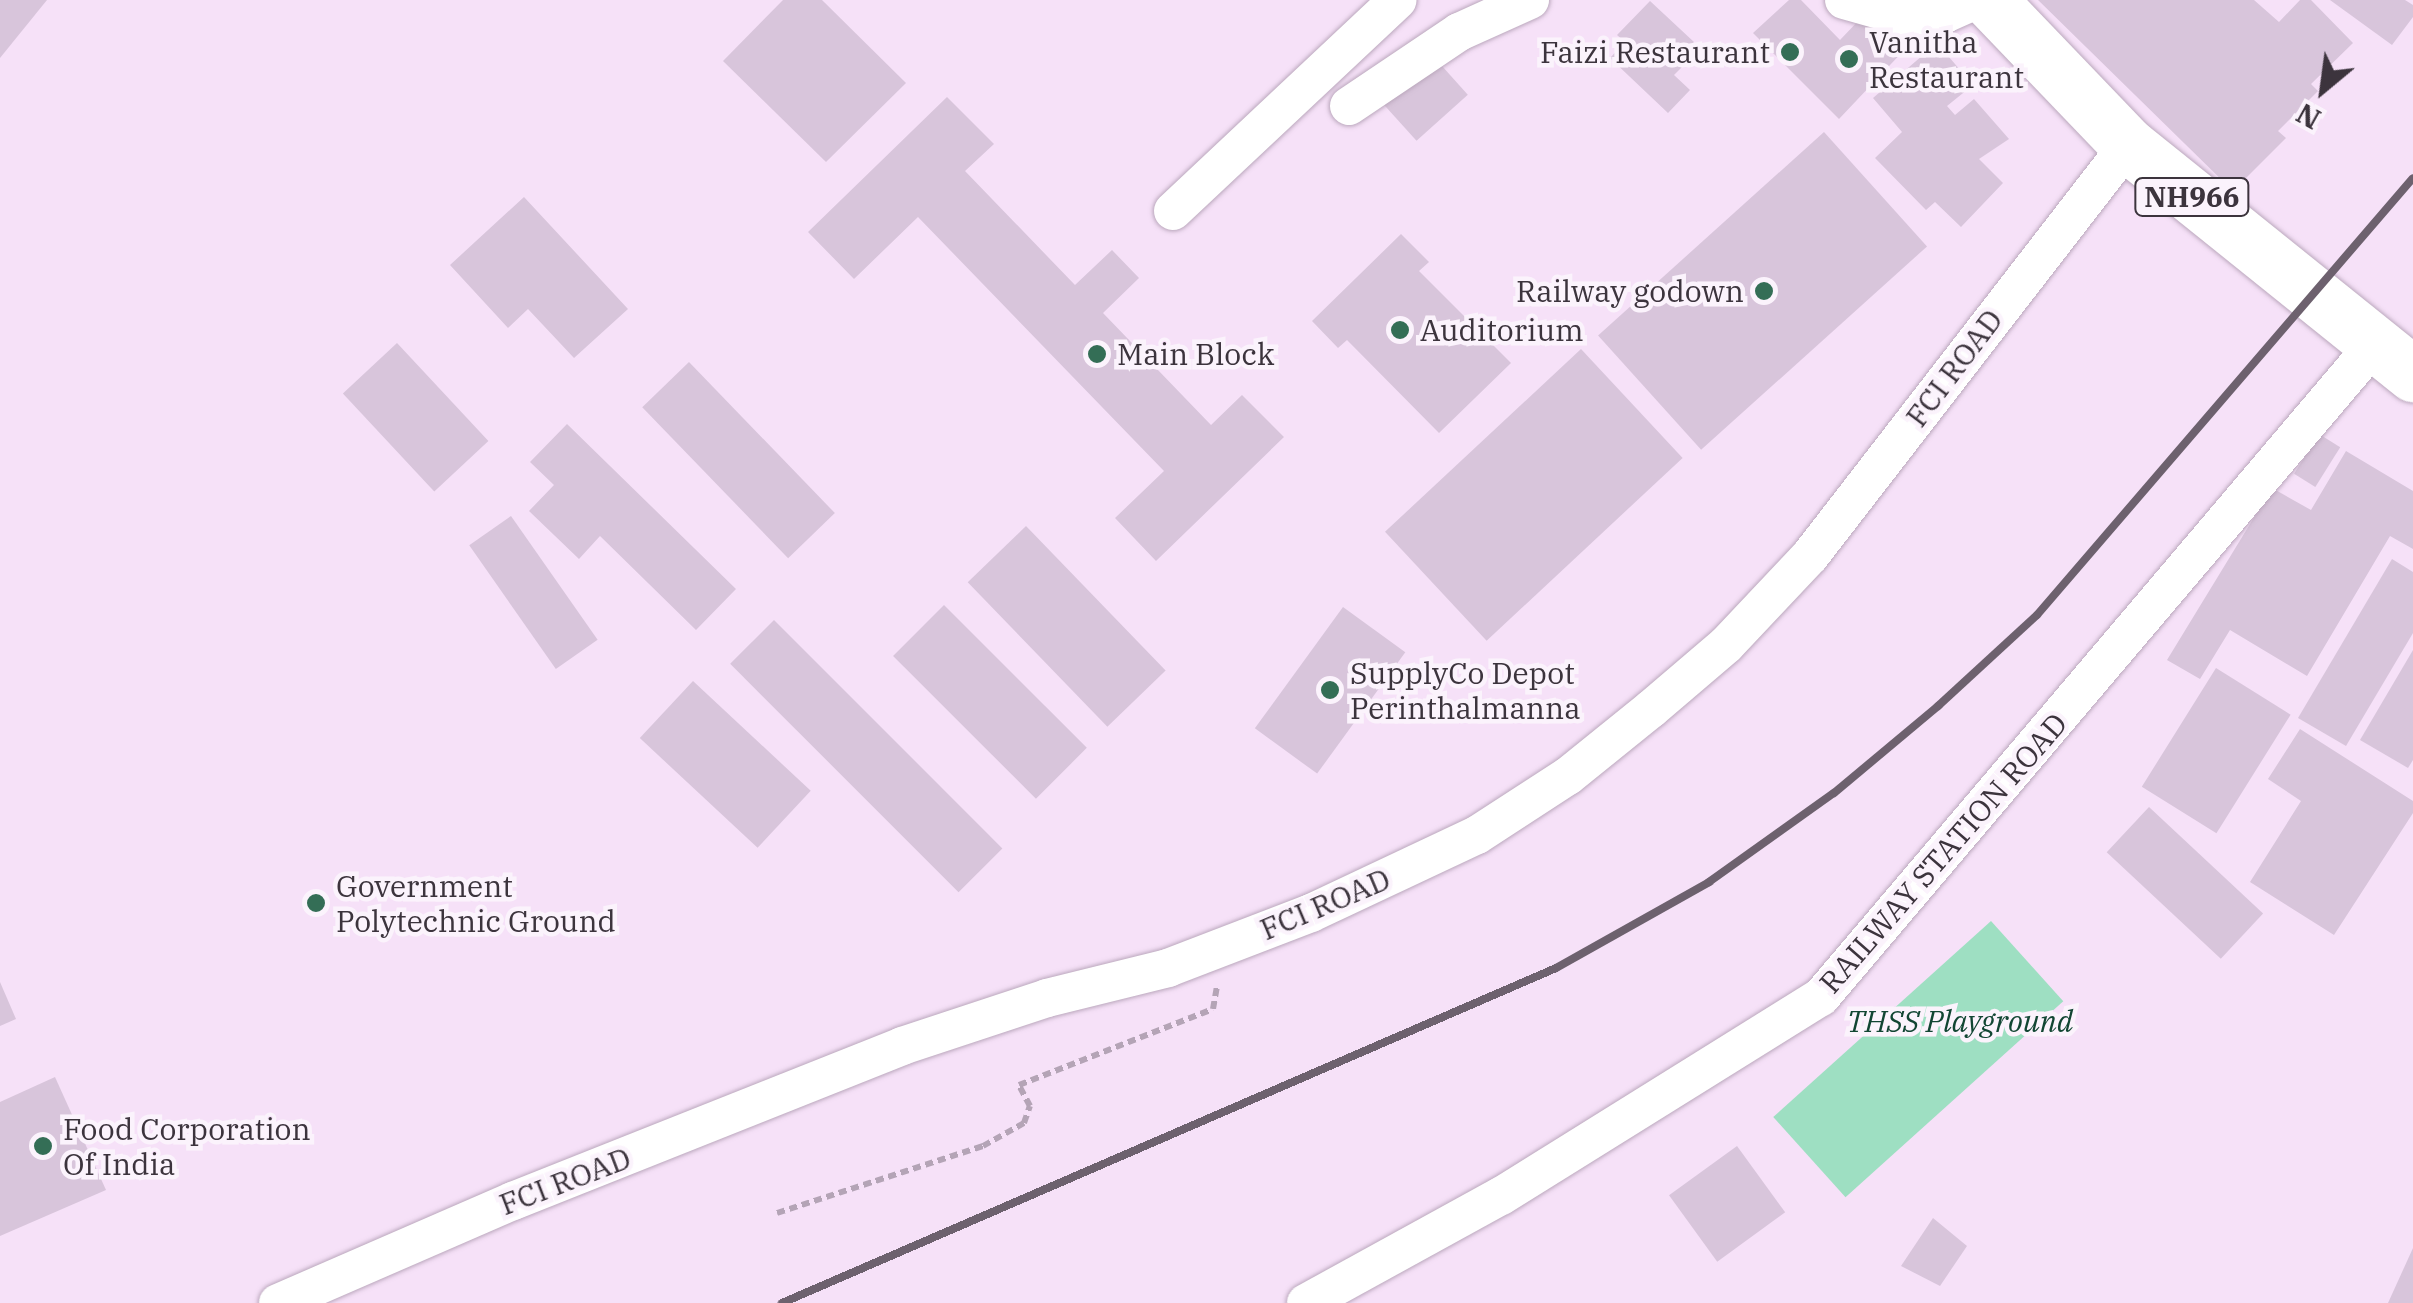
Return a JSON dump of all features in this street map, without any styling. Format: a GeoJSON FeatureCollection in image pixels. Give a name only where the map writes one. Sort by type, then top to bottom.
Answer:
{"type":"FeatureCollection","features":[{"type":"Feature","properties":{"kind":"highway","name":"NH966"},"geometry":{"type":"LineString","coordinates":[[1988,0],[2128,146],[2394,359]]}},
{"type":"Feature","properties":{"kind":"street"},"geometry":{"type":"LineString","coordinates":[[1173,211],[1398,0]]}},
{"type":"Feature","properties":{"kind":"street"},"geometry":{"type":"LineString","coordinates":[[1349,106],[1459,32],[1530,0]]}},
{"type":"Feature","properties":{"kind":"street"},"geometry":{"type":"LineString","coordinates":[[1844,0],[1910,20],[1945,14],[1976,0]]}},
{"type":"Feature","properties":{"kind":"street","name":"FCI ROAD"},"geometry":{"type":"LineString","coordinates":[[278,1303],[513,1200],[902,1046],[1047,998],[1168,968],[1327,906],[1477,835],[1568,776],[1726,644],[1810,556],[2128,146]]}},
{"type":"Feature","properties":{"kind":"street","name":"RAILWAY STATION ROAD"},"geometry":{"type":"LineString","coordinates":[[1306,1303],[1500,1196],[1821,997],[2394,359]]}},
{"type":"Feature","properties":{"kind":"path"},"geometry":{"type":"LineString","coordinates":[[777,1213],[983,1146],[1024,1122],[1030,1106],[1019,1085],[1213,1010],[1216,974],[1211,952]]}},
{"type":"Feature","properties":{"kind":"green space","name":"THSS Playground"},"geometry":{"type":"Polygon","coordinates":[[[1991,921],[2063,1001],[1846,1197],[1773,1117],[1991,921]]]}},
{"type":"Feature","properties":{"kind":"building"},"geometry":{"type":"Polygon","coordinates":[[[0,0],[47,0],[0,58],[0,0]]]}},
{"type":"Feature","properties":{"kind":"building"},"geometry":{"type":"Polygon","coordinates":[[[783,0],[822,0],[906,83],[826,162],[723,61],[783,0]]]}},
{"type":"Feature","properties":{"kind":"building","name":"Vanitha Restaurant"},"geometry":{"type":"Polygon","coordinates":[[[1789,0],[1801,0],[1840,40],[1860,19],[1875,15],[1908,46],[1839,119],[1753,33],[1789,0]]]}},
{"type":"Feature","properties":{"kind":"building"},"geometry":{"type":"Polygon","coordinates":[[[2038,0],[2254,0],[2279,22],[2300,0],[2311,0],[2353,43],[2311,84],[2318,91],[2278,131],[2286,138],[2233,191],[2038,0]]]}},
{"type":"Feature","properties":{"kind":"building"},"geometry":{"type":"Polygon","coordinates":[[[2330,0],[2405,0],[2413,5],[2413,17],[2392,45],[2330,0]]]}},
{"type":"Feature","properties":{"kind":"building"},"geometry":{"type":"Polygon","coordinates":[[[1650,1],[1694,42],[1685,52],[1691,58],[1674,75],[1690,90],[1668,113],[1610,58],[1625,42],[1617,35],[1650,1]]]}},
{"type":"Feature","properties":{"kind":"building"},"geometry":{"type":"Polygon","coordinates":[[[1937,43],[1973,85],[1947,106],[1955,115],[1974,99],[2009,139],[1979,159],[2003,183],[1961,227],[1935,202],[1926,210],[1875,158],[1902,132],[1873,98],[1937,43]]]}},
{"type":"Feature","properties":{"kind":"building"},"geometry":{"type":"Polygon","coordinates":[[[1433,56],[1468,95],[1417,141],[1382,102],[1433,56]]]}},
{"type":"Feature","properties":{"kind":"building","name":"Main Block"},"geometry":{"type":"Polygon","coordinates":[[[947,97],[994,144],[965,171],[1075,285],[1112,250],[1139,278],[1103,313],[1211,425],[1242,395],[1284,437],[1156,561],[1115,518],[1164,471],[918,217],[854,279],[808,232],[947,97]]]}},
{"type":"Feature","properties":{"kind":"building","name":"Railway godown"},"geometry":{"type":"Polygon","coordinates":[[[1824,132],[1927,246],[1701,450],[1598,335],[1824,132]]]}},
{"type":"Feature","properties":{"kind":"building"},"geometry":{"type":"Polygon","coordinates":[[[524,197],[628,309],[574,358],[528,309],[508,328],[450,265],[524,197]]]}},
{"type":"Feature","properties":{"kind":"building","name":"Auditorium"},"geometry":{"type":"Polygon","coordinates":[[[1401,234],[1429,262],[1419,271],[1511,363],[1439,433],[1347,340],[1338,348],[1312,321],[1401,234]]]}},
{"type":"Feature","properties":{"kind":"building"},"geometry":{"type":"Polygon","coordinates":[[[397,343],[488,441],[434,491],[343,393],[397,343]]]}},
{"type":"Feature","properties":{"kind":"building","name":"Railway godown"},"geometry":{"type":"Polygon","coordinates":[[[1581,349],[1683,458],[1487,641],[1385,532],[1581,349]]]}},
{"type":"Feature","properties":{"kind":"building"},"geometry":{"type":"Polygon","coordinates":[[[689,362],[835,513],[788,558],[642,407],[689,362]]]}},
{"type":"Feature","properties":{"kind":"building"},"geometry":{"type":"Polygon","coordinates":[[[567,424],[736,589],[696,630],[600,536],[579,559],[529,511],[554,485],[530,462],[567,424]]]}},
{"type":"Feature","properties":{"kind":"building"},"geometry":{"type":"Polygon","coordinates":[[[2319,434],[2340,447],[2315,487],[2294,474],[2319,434]]]}},
{"type":"Feature","properties":{"kind":"building"},"geometry":{"type":"Polygon","coordinates":[[[2346,451],[2413,491],[2413,549],[2390,536],[2307,676],[2230,630],[2200,679],[2167,660],[2272,488],[2311,510],[2346,451]]]}},
{"type":"Feature","properties":{"kind":"building"},"geometry":{"type":"Polygon","coordinates":[[[511,516],[598,640],[556,669],[469,545],[511,516]]]}},
{"type":"Feature","properties":{"kind":"building"},"geometry":{"type":"Polygon","coordinates":[[[1026,526],[1166,671],[1107,727],[968,582],[1026,526]]]}},
{"type":"Feature","properties":{"kind":"building"},"geometry":{"type":"Polygon","coordinates":[[[2392,559],[2413,572],[2413,633],[2346,746],[2298,718],[2392,559]]]}},
{"type":"Feature","properties":{"kind":"building"},"geometry":{"type":"Polygon","coordinates":[[[944,605],[1087,748],[1036,799],[893,656],[944,605]]]}},
{"type":"Feature","properties":{"kind":"building","name":"SupplyCo Depot Perinthalmanna"},"geometry":{"type":"Polygon","coordinates":[[[1343,607],[1405,652],[1317,774],[1255,728],[1343,607]]]}},
{"type":"Feature","properties":{"kind":"building"},"geometry":{"type":"Polygon","coordinates":[[[774,620],[1002,848],[959,892],[730,664],[774,620]]]}},
{"type":"Feature","properties":{"kind":"building"},"geometry":{"type":"Polygon","coordinates":[[[2413,650],[2413,760],[2408,768],[2360,740],[2413,650]]]}},
{"type":"Feature","properties":{"kind":"building"},"geometry":{"type":"Polygon","coordinates":[[[2216,668],[2291,715],[2216,833],[2142,787],[2216,668]]]}},
{"type":"Feature","properties":{"kind":"building"},"geometry":{"type":"Polygon","coordinates":[[[693,681],[811,791],[758,848],[640,738],[693,681]]]}},
{"type":"Feature","properties":{"kind":"building"},"geometry":{"type":"Polygon","coordinates":[[[2300,729],[2413,801],[2413,813],[2334,935],[2250,882],[2301,801],[2268,779],[2300,729]]]}},
{"type":"Feature","properties":{"kind":"building"},"geometry":{"type":"Polygon","coordinates":[[[2149,807],[2263,913],[2221,959],[2107,852],[2149,807]]]}},
{"type":"Feature","properties":{"kind":"building"},"geometry":{"type":"Polygon","coordinates":[[[0,982],[16,1019],[0,1026],[0,982]]]}},
{"type":"Feature","properties":{"kind":"building","name":"Food Corporation Of India"},"geometry":{"type":"Polygon","coordinates":[[[55,1077],[106,1190],[0,1236],[0,1102],[55,1077]]]}},
{"type":"Feature","properties":{"kind":"building"},"geometry":{"type":"Polygon","coordinates":[[[1737,1146],[1785,1212],[1717,1262],[1669,1195],[1737,1146]]]}},
{"type":"Feature","properties":{"kind":"building"},"geometry":{"type":"Polygon","coordinates":[[[1933,1218],[1967,1246],[1940,1286],[1901,1266],[1933,1218]]]}},
{"type":"Feature","properties":{"kind":"building"},"geometry":{"type":"Polygon","coordinates":[[[2413,1248],[2413,1303],[2388,1303],[2413,1248]]]}},
{"type":"Feature","properties":{"kind":"railway"},"geometry":{"type":"LineString","coordinates":[[782,1303],[1556,968],[1709,882],[1834,793],[1938,706],[2037,615],[2413,178]]}},
{"type":"Feature","properties":{"kind":"place","name":"Faizi Restaurant"},"geometry":{"type":"Point","coordinates":[1790,52]}},
{"type":"Feature","properties":{"kind":"place","name":"Vanitha Restaurant"},"geometry":{"type":"Point","coordinates":[1849,59]}},
{"type":"Feature","properties":{"kind":"place","name":"Railway godown"},"geometry":{"type":"Point","coordinates":[1764,291]}},
{"type":"Feature","properties":{"kind":"place","name":"Auditorium"},"geometry":{"type":"Point","coordinates":[1400,330]}},
{"type":"Feature","properties":{"kind":"place","name":"Main Block"},"geometry":{"type":"Point","coordinates":[1097,354]}},
{"type":"Feature","properties":{"kind":"place","name":"SupplyCo Depot Perinthalmanna"},"geometry":{"type":"Point","coordinates":[1330,690]}},
{"type":"Feature","properties":{"kind":"place","name":"Government Polytechnic Ground"},"geometry":{"type":"Point","coordinates":[316,903]}},
{"type":"Feature","properties":{"kind":"place","name":"Food Corporation Of India"},"geometry":{"type":"Point","coordinates":[43,1146]}}]}
